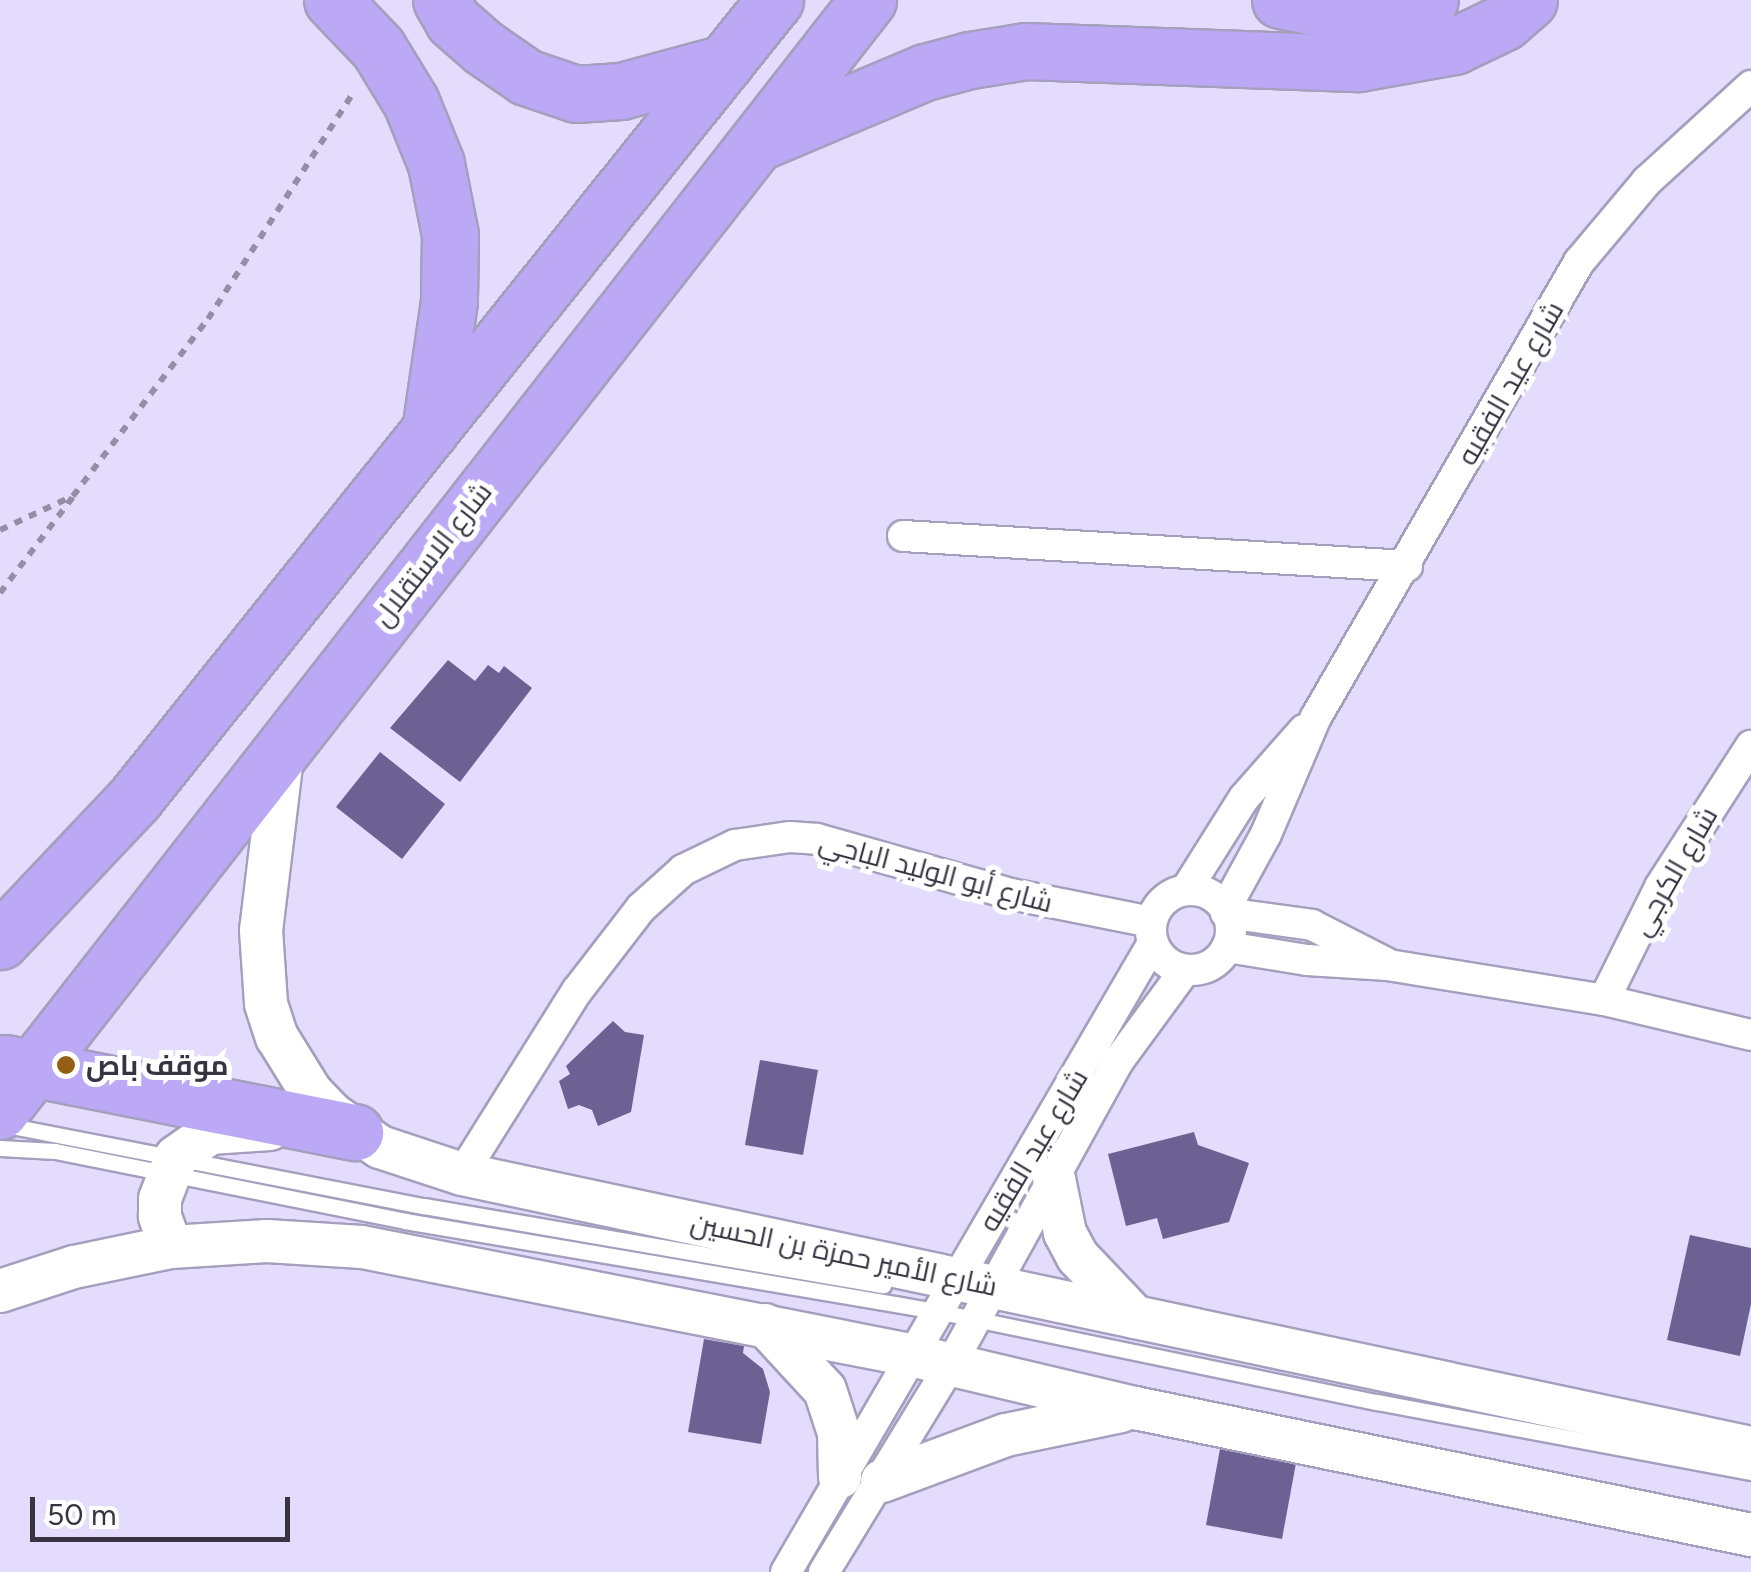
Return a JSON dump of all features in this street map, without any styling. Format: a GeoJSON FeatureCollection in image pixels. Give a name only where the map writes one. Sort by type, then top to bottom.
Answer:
{"type":"FeatureCollection","features":[{"type":"Feature","properties":{"kind":"highway"},"geometry":{"type":"LineString","coordinates":[[332,0],[378,48],[411,102],[436,164],[450,236],[449,302],[430,431]]}},
{"type":"Feature","properties":{"kind":"highway"},"geometry":{"type":"LineString","coordinates":[[441,0],[453,21],[526,78],[576,94],[622,91],[725,63]]}},
{"type":"Feature","properties":{"kind":"highway"},"geometry":{"type":"LineString","coordinates":[[0,941],[135,798],[775,0]]}},
{"type":"Feature","properties":{"kind":"highway","name":"شارع الاستقلال"},"geometry":{"type":"LineString","coordinates":[[0,1111],[18,1065],[283,744],[868,0]]}},
{"type":"Feature","properties":{"kind":"highway"},"geometry":{"type":"LineString","coordinates":[[1280,0],[1350,14],[1416,8],[1430,0]]}},
{"type":"Feature","properties":{"kind":"highway"},"geometry":{"type":"LineString","coordinates":[[752,145],[924,72],[970,60],[1026,51],[1062,51],[1359,62],[1454,46],[1504,22],[1529,0]]}},
{"type":"Feature","properties":{"kind":"highway"},"geometry":{"type":"LineString","coordinates":[[18,1065],[355,1132]]}},
{"type":"Feature","properties":{"kind":"main road","name":"شارع الأمير حمزة بن الحسين"},"geometry":{"type":"LineString","coordinates":[[283,744],[260,930],[266,1004],[293,1068],[311,1092],[355,1132],[406,1159],[966,1298],[1140,1320],[1751,1451]]}},
{"type":"Feature","properties":{"kind":"main road"},"geometry":{"type":"LineString","coordinates":[[171,1247],[160,1216],[172,1165],[194,1141],[227,1128],[355,1132]]}},
{"type":"Feature","properties":{"kind":"main road"},"geometry":{"type":"LineString","coordinates":[[1054,1179],[1066,1232],[1078,1256],[1094,1279],[1140,1320]]}},
{"type":"Feature","properties":{"kind":"main road"},"geometry":{"type":"LineString","coordinates":[[0,1291],[74,1267],[171,1247],[267,1241],[362,1247],[910,1354],[1135,1408],[1751,1535]]}},
{"type":"Feature","properties":{"kind":"main road"},"geometry":{"type":"LineString","coordinates":[[765,1326],[825,1390],[839,1433],[840,1477]]}},
{"type":"Feature","properties":{"kind":"main road"},"geometry":{"type":"LineString","coordinates":[[882,1481],[1006,1435],[1135,1408]]}},
{"type":"Feature","properties":{"kind":"street","name":"شارع عيد الفقيه"},"geometry":{"type":"LineString","coordinates":[[1226,911],[1272,821],[1316,716],[1407,566],[1579,262],[1646,181],[1751,86]]}},
{"type":"Feature","properties":{"kind":"street"},"geometry":{"type":"LineString","coordinates":[[904,536],[1407,566]]}},
{"type":"Feature","properties":{"kind":"street","name":"شارع عيد الفقيه"},"geometry":{"type":"LineString","coordinates":[[1186,890],[1244,798],[1316,716]]}},
{"type":"Feature","properties":{"kind":"street","name":"شارع الكرجي"},"geometry":{"type":"LineString","coordinates":[[1604,1000],[1660,887],[1751,746]]}},
{"type":"Feature","properties":{"kind":"street","name":"شارع أبو الوليد الباجي"},"geometry":{"type":"LineString","coordinates":[[462,1174],[577,992],[640,908],[683,870],[735,846],[776,838],[818,839],[1152,933]]}},
{"type":"Feature","properties":{"kind":"street"},"geometry":{"type":"LineString","coordinates":[[1186,890],[1208,893],[1226,911],[1231,934],[1228,947],[1210,965],[1185,970],[1163,959],[1152,933],[1161,902],[1186,890]]}},
{"type":"Feature","properties":{"kind":"street"},"geometry":{"type":"LineString","coordinates":[[1226,911],[1312,925],[1339,935],[1388,964]]}},
{"type":"Feature","properties":{"kind":"street","name":"شارع عيد الفقيه"},"geometry":{"type":"LineString","coordinates":[[824,1572],[951,1364],[966,1298],[1071,1117],[1152,933]]}},
{"type":"Feature","properties":{"kind":"street"},"geometry":{"type":"LineString","coordinates":[[1228,947],[1308,960],[1388,964],[1604,1000],[1751,1034]]}},
{"type":"Feature","properties":{"kind":"street","name":"شارع عيد الفقيه"},"geometry":{"type":"LineString","coordinates":[[786,1572],[910,1354],[966,1298],[1054,1179],[1071,1117],[1185,970]]}},
{"type":"Feature","properties":{"kind":"lane"},"geometry":{"type":"LineString","coordinates":[[0,1124],[172,1165]]}},
{"type":"Feature","properties":{"kind":"lane"},"geometry":{"type":"LineString","coordinates":[[0,1148],[172,1165],[966,1298],[1196,1348],[1751,1451]]}},
{"type":"Feature","properties":{"kind":"lane"},"geometry":{"type":"LineString","coordinates":[[966,1298],[1452,1417],[1751,1472]]}},
{"type":"Feature","properties":{"kind":"path"},"geometry":{"type":"LineString","coordinates":[[0,593],[208,320],[339,120],[378,48]]}},
{"type":"Feature","properties":{"kind":"path"},"geometry":{"type":"LineString","coordinates":[[0,530],[73,496]]}},
{"type":"Feature","properties":{"kind":"building"},"geometry":{"type":"Polygon","coordinates":[[[448,660],[475,681],[488,665],[499,673],[504,666],[532,688],[460,782],[390,728],[448,660]]]}},
{"type":"Feature","properties":{"kind":"building"},"geometry":{"type":"Polygon","coordinates":[[[380,752],[445,804],[402,859],[336,807],[380,752]]]}},
{"type":"Feature","properties":{"kind":"building"},"geometry":{"type":"Polygon","coordinates":[[[613,1021],[625,1032],[644,1035],[631,1112],[598,1126],[592,1110],[579,1105],[568,1109],[559,1081],[570,1074],[566,1066],[613,1021]]]}},
{"type":"Feature","properties":{"kind":"building"},"geometry":{"type":"Polygon","coordinates":[[[760,1060],[818,1070],[803,1155],[745,1145],[760,1060]]]}},
{"type":"Feature","properties":{"kind":"building"},"geometry":{"type":"Polygon","coordinates":[[[1194,1132],[1198,1145],[1249,1163],[1229,1222],[1163,1239],[1157,1218],[1126,1226],[1108,1154],[1194,1132]]]}},
{"type":"Feature","properties":{"kind":"building"},"geometry":{"type":"Polygon","coordinates":[[[1690,1235],[1751,1248],[1751,1304],[1740,1356],[1667,1340],[1690,1235]]]}},
{"type":"Feature","properties":{"kind":"building"},"geometry":{"type":"Polygon","coordinates":[[[704,1339],[744,1346],[743,1353],[763,1369],[770,1392],[761,1444],[688,1432],[704,1339]]]}},
{"type":"Feature","properties":{"kind":"building"},"geometry":{"type":"Polygon","coordinates":[[[1220,1449],[1296,1463],[1282,1539],[1206,1525],[1220,1449]]]}},
{"type":"Feature","properties":{"kind":"place","name":"موقف باص"},"geometry":{"type":"Point","coordinates":[66,1065]}}]}
